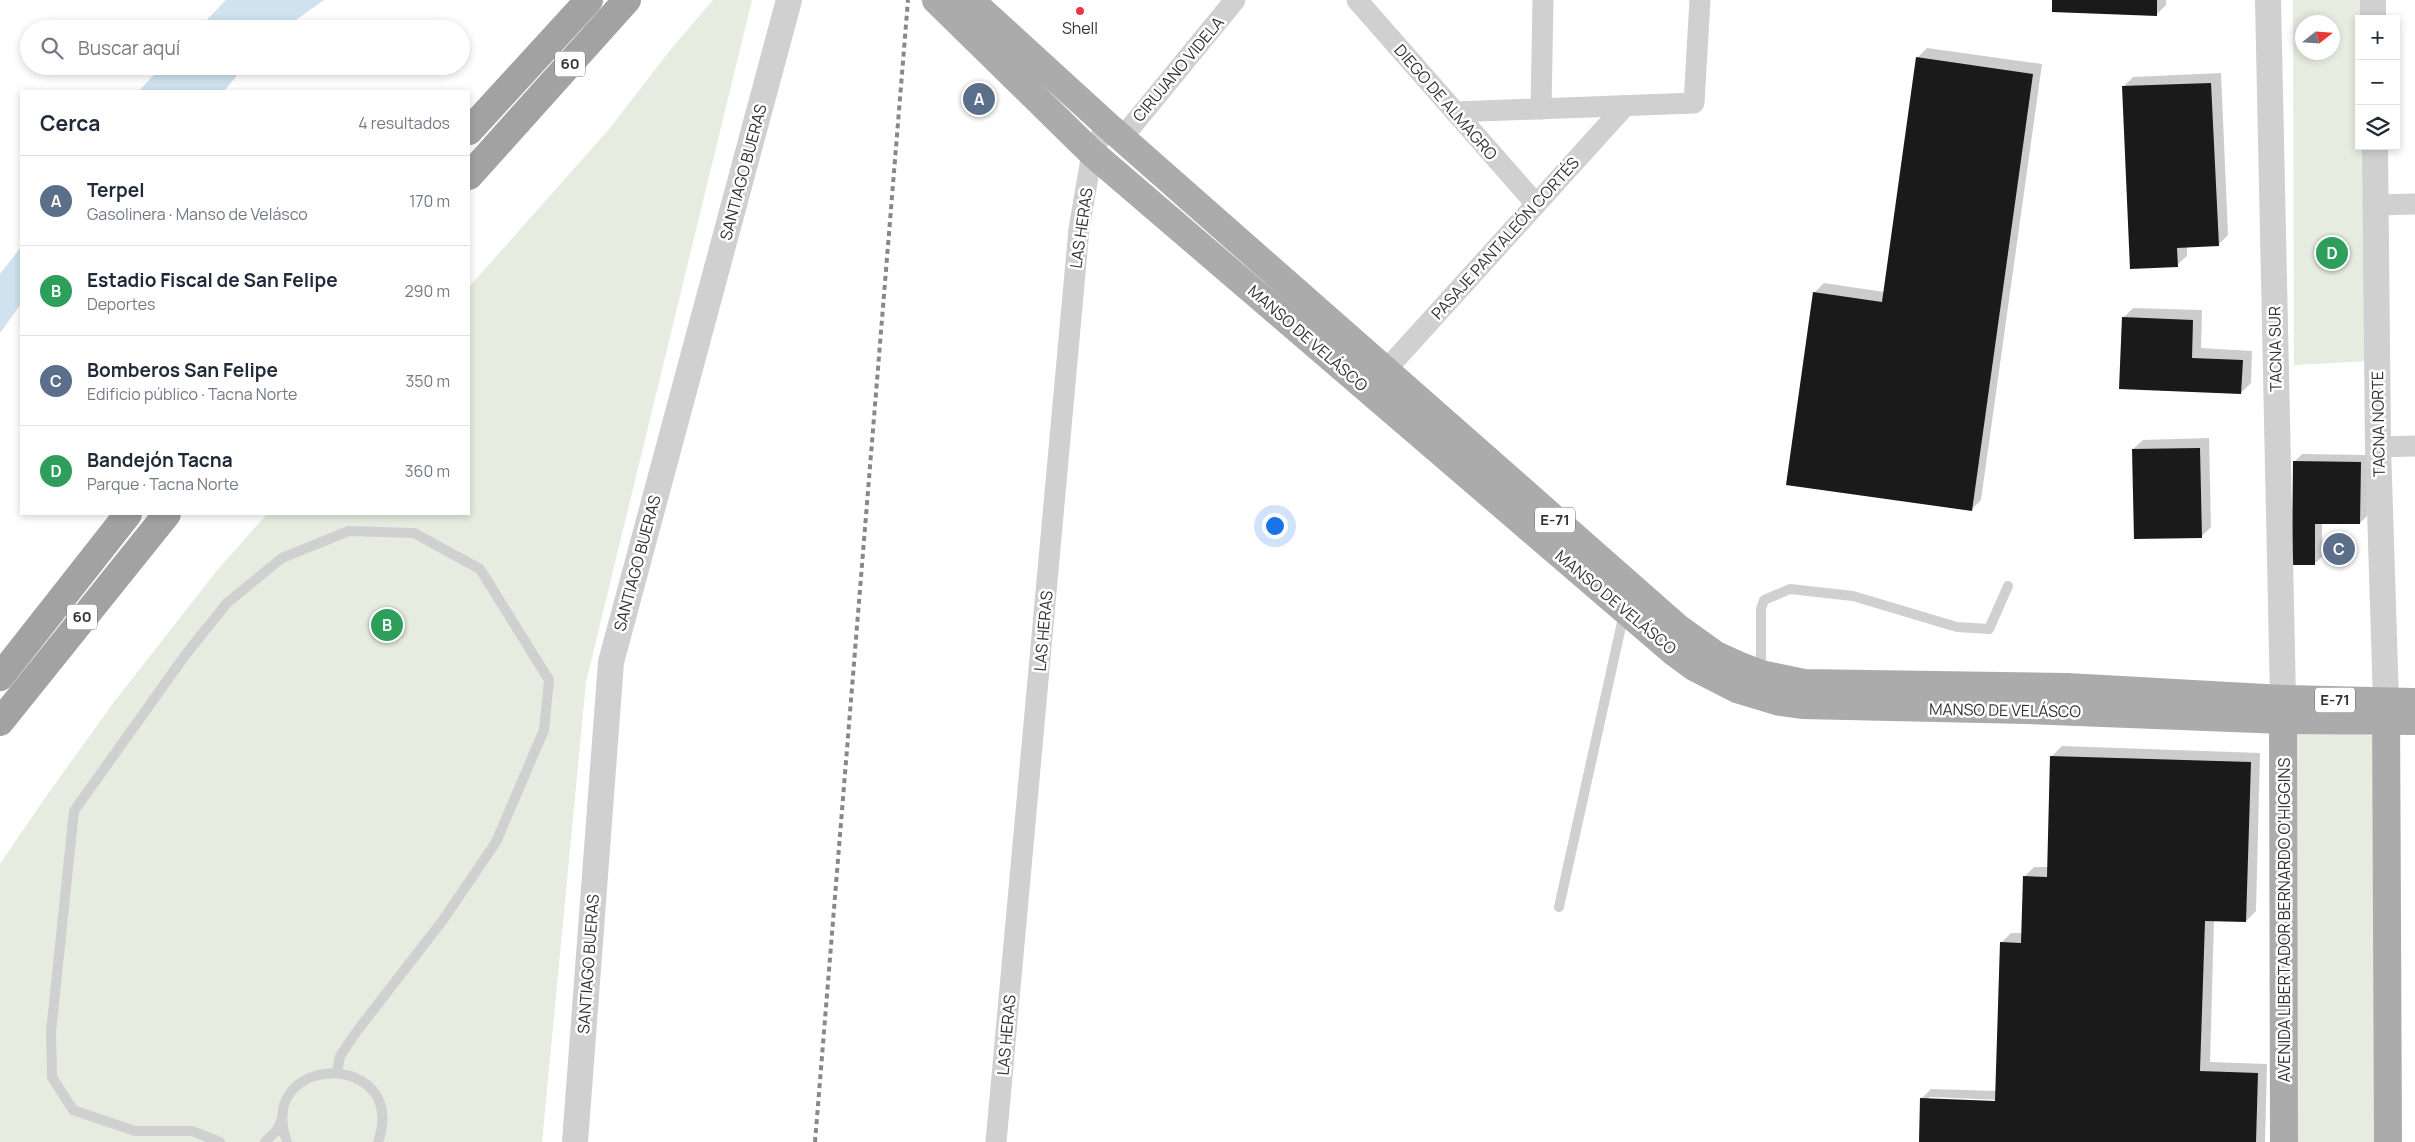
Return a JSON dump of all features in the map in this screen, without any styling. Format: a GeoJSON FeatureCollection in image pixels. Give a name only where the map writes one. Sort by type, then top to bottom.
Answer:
{"type":"FeatureCollection","features":[{"type":"Feature","properties":{"kind":"highway","name":"60"},"geometry":{"type":"LineString","coordinates":[[470,130],[589,0]]}},
{"type":"Feature","properties":{"kind":"highway","name":"60"},"geometry":{"type":"LineString","coordinates":[[470,175],[627,0]]}},
{"type":"Feature","properties":{"kind":"highway","name":"60"},"geometry":{"type":"LineString","coordinates":[[0,676],[127,515]]}},
{"type":"Feature","properties":{"kind":"highway","name":"60"},"geometry":{"type":"LineString","coordinates":[[0,722],[166,515]]}},
{"type":"Feature","properties":{"kind":"main road","name":"MANSO DE VELÁSCO"},"geometry":{"type":"LineString","coordinates":[[936,0],[1092,153],[1694,667],[1737,689],[1780,702],[1824,706],[2026,710],[2283,709]]}},
{"type":"Feature","properties":{"kind":"main road","name":"MANSO DE VELÁSCO"},"geometry":{"type":"LineString","coordinates":[[970,0],[1384,371],[1677,627],[1716,655],[1761,674],[1804,683],[2067,687],[2283,709]]}},
{"type":"Feature","properties":{"kind":"main road","name":"E-71"},"geometry":{"type":"LineString","coordinates":[[2386,711],[2415,702]]}},
{"type":"Feature","properties":{"kind":"main road","name":"E-71"},"geometry":{"type":"LineString","coordinates":[[2283,709],[2386,711],[2415,721]]}},
{"type":"Feature","properties":{"kind":"main road","name":"AVENIDA LIBERTADOR BERNARDO O'HIGGINS"},"geometry":{"type":"LineString","coordinates":[[2283,709],[2284,1142]]}},
{"type":"Feature","properties":{"kind":"main road"},"geometry":{"type":"LineString","coordinates":[[2386,711],[2388,1142]]}},
{"type":"Feature","properties":{"kind":"street","name":"SANTIAGO BUERAS"},"geometry":{"type":"LineString","coordinates":[[575,1142],[611,662],[790,0]]}},
{"type":"Feature","properties":{"kind":"street","name":"CIRUJANO VIDELA"},"geometry":{"type":"LineString","coordinates":[[1114,131],[1235,0]]}},
{"type":"Feature","properties":{"kind":"street","name":"DIEGO DE ALMAGRO"},"geometry":{"type":"LineString","coordinates":[[1357,0],[1536,204]]}},
{"type":"Feature","properties":{"kind":"street"},"geometry":{"type":"LineString","coordinates":[[1541,109],[1543,0]]}},
{"type":"Feature","properties":{"kind":"street"},"geometry":{"type":"LineString","coordinates":[[1455,112],[1694,103],[1700,0]]}},
{"type":"Feature","properties":{"kind":"street","name":"TACNA SUR"},"geometry":{"type":"LineString","coordinates":[[2268,0],[2283,709]]}},
{"type":"Feature","properties":{"kind":"street"},"geometry":{"type":"LineString","coordinates":[[2373,0],[2373,15]]}},
{"type":"Feature","properties":{"kind":"street","name":"PASAJE PANTALEÓN CORTÉS"},"geometry":{"type":"LineString","coordinates":[[1384,371],[1625,106]]}},
{"type":"Feature","properties":{"kind":"street","name":"LAS HERAS"},"geometry":{"type":"LineString","coordinates":[[996,1142],[1079,229],[1092,153],[1114,131]]}},
{"type":"Feature","properties":{"kind":"street","name":"TACNA NORTE"},"geometry":{"type":"LineString","coordinates":[[2375,150],[2378,447],[2386,711]]}},
{"type":"Feature","properties":{"kind":"street"},"geometry":{"type":"LineString","coordinates":[[2376,206],[2415,204]]}},
{"type":"Feature","properties":{"kind":"street"},"geometry":{"type":"LineString","coordinates":[[2378,447],[2415,446]]}},
{"type":"Feature","properties":{"kind":"lane"},"geometry":{"type":"LineString","coordinates":[[220,1142],[192,1132],[135,1131],[73,1110],[52,1077],[51,1032],[74,811],[186,654],[227,603],[282,558],[350,531],[414,533],[480,569],[549,680],[544,730],[496,842],[443,920],[357,1031],[340,1056],[337,1072]]}},
{"type":"Feature","properties":{"kind":"lane"},"geometry":{"type":"LineString","coordinates":[[1761,674],[1761,610],[1764,600],[1790,589],[1853,596],[1957,628],[1989,629],[2008,586]]}},
{"type":"Feature","properties":{"kind":"lane"},"geometry":{"type":"LineString","coordinates":[[1559,907],[1625,610]]}},
{"type":"Feature","properties":{"kind":"lane"},"geometry":{"type":"LineString","coordinates":[[266,1142],[277,1130],[283,1118],[286,1103],[294,1089],[306,1079],[321,1073],[337,1072],[350,1075],[363,1082],[372,1092],[379,1104],[382,1118],[382,1131],[378,1142]]}},
{"type":"Feature","properties":{"kind":"lane"},"geometry":{"type":"LineString","coordinates":[[283,1118],[287,1142]]}},
{"type":"Feature","properties":{"kind":"shaded area"},"geometry":{"type":"Polygon","coordinates":[[[713,0],[752,0],[586,682],[542,1142],[0,1142],[0,864],[114,702],[219,568],[266,515],[470,515],[470,286],[610,128],[671,49],[713,0]]]}},
{"type":"Feature","properties":{"kind":"shaded area"},"geometry":{"type":"Polygon","coordinates":[[[2293,0],[2370,0],[2370,15],[2355,15],[2355,150],[2370,150],[2370,361],[2294,365],[2293,0]]]}},
{"type":"Feature","properties":{"kind":"shaded area"},"geometry":{"type":"Polygon","coordinates":[[[2290,731],[2380,736],[2384,1142],[2293,1142],[2290,731]]]}},
{"type":"Feature","properties":{"kind":"water"},"geometry":{"type":"Polygon","coordinates":[[[226,0],[324,0],[296,20],[207,20],[226,0]]]}},
{"type":"Feature","properties":{"kind":"water"},"geometry":{"type":"Polygon","coordinates":[[[154,75],[237,75],[225,90],[140,90],[154,75]]]}},
{"type":"Feature","properties":{"kind":"water"},"geometry":{"type":"Polygon","coordinates":[[[20,248],[20,305],[0,333],[0,274],[20,248]]]}},
{"type":"Feature","properties":{"kind":"building"},"geometry":{"type":"Polygon","coordinates":[[[2052,0],[2157,0],[2157,16],[2052,12],[2052,0]]]}},
{"type":"Feature","properties":{"kind":"building"},"geometry":{"type":"Polygon","coordinates":[[[1916,57],[2033,74],[1972,511],[1786,485],[1813,292],[1882,302],[1916,57]]]}},
{"type":"Feature","properties":{"kind":"building"},"geometry":{"type":"Polygon","coordinates":[[[2211,83],[2219,246],[2177,248],[2178,267],[2130,269],[2122,86],[2211,83]]]}},
{"type":"Feature","properties":{"kind":"building"},"geometry":{"type":"Polygon","coordinates":[[[2122,317],[2193,320],[2192,358],[2243,360],[2241,394],[2119,389],[2122,317]]]}},
{"type":"Feature","properties":{"kind":"building"},"geometry":{"type":"Polygon","coordinates":[[[2200,448],[2202,538],[2134,539],[2132,449],[2200,448]]]}},
{"type":"Feature","properties":{"kind":"building"},"geometry":{"type":"Polygon","coordinates":[[[2293,461],[2361,462],[2360,524],[2315,524],[2315,565],[2292,565],[2293,461]]]}},
{"type":"Feature","properties":{"kind":"building"},"geometry":{"type":"Polygon","coordinates":[[[2050,756],[2251,762],[2246,922],[2205,921],[2200,1071],[2258,1073],[2256,1142],[1919,1142],[1920,1098],[1995,1101],[2000,942],[2021,943],[2023,876],[2047,877],[2050,756]]]}},
{"type":"Feature","properties":{"kind":"railway"},"geometry":{"type":"LineString","coordinates":[[815,1142],[908,0]]}},
{"type":"Feature","properties":{"kind":"place","name":"Shell"},"geometry":{"type":"Point","coordinates":[1080,11]}},
{"type":"Feature","properties":{"kind":"place","name":"Terpel"},"geometry":{"type":"Point","coordinates":[979,99]}},
{"type":"Feature","properties":{"kind":"place","name":"Bandejón Tacna"},"geometry":{"type":"Point","coordinates":[2332,253]}},
{"type":"Feature","properties":{"kind":"place","name":"Bomberos San Felipe"},"geometry":{"type":"Point","coordinates":[2339,549]}},
{"type":"Feature","properties":{"kind":"place","name":"Estadio Fiscal de San Felipe"},"geometry":{"type":"Point","coordinates":[387,625]}}]}
